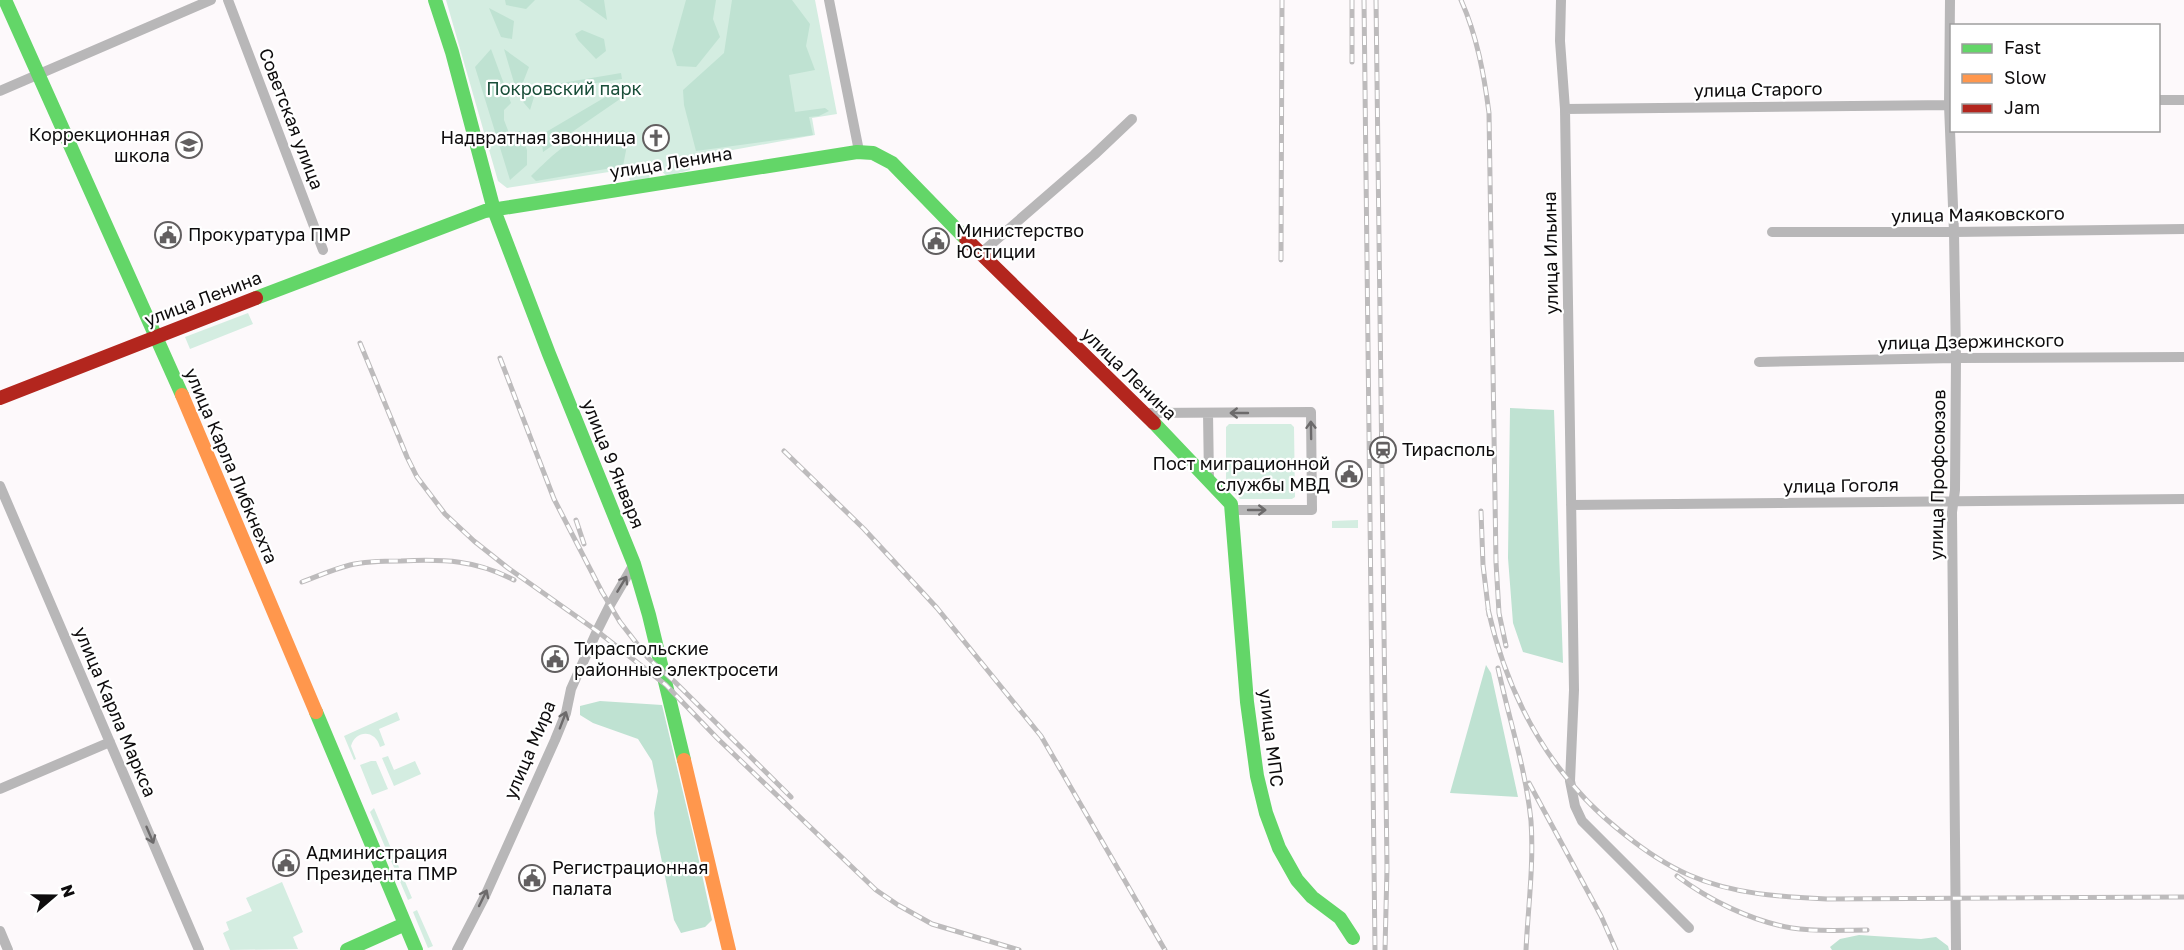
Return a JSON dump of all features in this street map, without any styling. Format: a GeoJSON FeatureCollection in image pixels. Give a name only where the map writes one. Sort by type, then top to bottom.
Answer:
{"type":"FeatureCollection","features":[{"type":"Feature","properties":{"kind":"street","name":"улица Карла Либкнехта"},"geometry":{"type":"LineString","coordinates":[[5,0],[157,335],[414,949]]}},
{"type":"Feature","properties":{"kind":"street"},"geometry":{"type":"LineString","coordinates":[[0,91],[212,0]]}},
{"type":"Feature","properties":{"kind":"street","name":"Советская улица"},"geometry":{"type":"LineString","coordinates":[[228,0],[323,250]]}},
{"type":"Feature","properties":{"kind":"street","name":"улица 9 Января"},"geometry":{"type":"LineString","coordinates":[[435,0],[452,52],[494,210],[549,354],[634,564],[649,615],[729,950]]}},
{"type":"Feature","properties":{"kind":"street"},"geometry":{"type":"LineString","coordinates":[[829,0],[859,151]]}},
{"type":"Feature","properties":{"kind":"street","name":"улица Ильина"},"geometry":{"type":"LineString","coordinates":[[1561,0],[1560,41],[1565,109],[1574,690],[1570,781],[1575,806],[1582,821],[1689,928]]}},
{"type":"Feature","properties":{"kind":"street","name":"улица Профсоюзов"},"geometry":{"type":"LineString","coordinates":[[1950,0],[1950,105]]}},
{"type":"Feature","properties":{"kind":"street"},"geometry":{"type":"LineString","coordinates":[[2160,100],[2184,100]]}},
{"type":"Feature","properties":{"kind":"street","name":"улица Старого"},"geometry":{"type":"LineString","coordinates":[[1565,109],[1950,105]]}},
{"type":"Feature","properties":{"kind":"street"},"geometry":{"type":"LineString","coordinates":[[980,254],[1132,119]]}},
{"type":"Feature","properties":{"kind":"street","name":"улица Профсоюзов"},"geometry":{"type":"LineString","coordinates":[[1951,132],[1956,358],[1952,512],[1956,950]]}},
{"type":"Feature","properties":{"kind":"street","name":"улица Ленина"},"geometry":{"type":"LineString","coordinates":[[0,398],[157,335],[494,210],[859,151],[876,154],[892,163],[980,254],[1145,413],[1226,496],[1233,510]]}},
{"type":"Feature","properties":{"kind":"street","name":"улица Маяковского"},"geometry":{"type":"LineString","coordinates":[[1772,232],[2184,229]]}},
{"type":"Feature","properties":{"kind":"street","name":"улица Дзержинского"},"geometry":{"type":"LineString","coordinates":[[1759,362],[2184,357]]}},
{"type":"Feature","properties":{"kind":"street"},"geometry":{"type":"LineString","coordinates":[[1145,413],[1311,412],[1312,510],[1233,510]]}},
{"type":"Feature","properties":{"kind":"street"},"geometry":{"type":"LineString","coordinates":[[1208,413],[1209,479]]}},
{"type":"Feature","properties":{"kind":"street","name":"улица Карла Маркса"},"geometry":{"type":"LineString","coordinates":[[0,486],[199,950]]}},
{"type":"Feature","properties":{"kind":"street","name":"улица Гоголя"},"geometry":{"type":"LineString","coordinates":[[1571,505],[2184,499]]}},
{"type":"Feature","properties":{"kind":"street","name":"улица МПС"},"geometry":{"type":"LineString","coordinates":[[1233,510],[1239,625],[1261,801],[1281,851],[1300,885],[1314,899],[1337,913],[1347,924],[1353,938]]}},
{"type":"Feature","properties":{"kind":"street","name":"улица Мира"},"geometry":{"type":"LineString","coordinates":[[457,950],[555,740],[566,713],[571,689],[597,631],[609,605],[634,564]]}},
{"type":"Feature","properties":{"kind":"street"},"geometry":{"type":"LineString","coordinates":[[0,789],[110,742]]}},
{"type":"Feature","properties":{"kind":"street"},"geometry":{"type":"LineString","coordinates":[[347,950],[405,924]]}},
{"type":"Feature","properties":{"kind":"street"},"geometry":{"type":"LineString","coordinates":[[0,931],[8,950]]}},
{"type":"Feature","properties":{"kind":"green space","name":"Покровский парк"},"geometry":{"type":"Polygon","coordinates":[[[446,0],[815,0],[837,114],[812,118],[815,135],[689,158],[690,170],[667,176],[661,171],[653,171],[648,180],[630,182],[628,169],[507,188],[498,181],[446,0]]]}},
{"type":"Feature","properties":{"kind":"green space"},"geometry":{"type":"Polygon","coordinates":[[[505,0],[535,0],[526,9],[506,5],[505,0]]]}},
{"type":"Feature","properties":{"kind":"green space"},"geometry":{"type":"Polygon","coordinates":[[[579,0],[604,0],[607,20],[579,0]]]}},
{"type":"Feature","properties":{"kind":"green space"},"geometry":{"type":"Polygon","coordinates":[[[686,0],[716,0],[713,19],[720,37],[696,67],[677,66],[672,50],[686,0]]]}},
{"type":"Feature","properties":{"kind":"green space"},"geometry":{"type":"Polygon","coordinates":[[[732,0],[792,0],[810,24],[806,46],[815,70],[789,75],[795,112],[825,108],[829,111],[819,116],[809,117],[813,135],[696,151],[684,105],[683,90],[724,53],[732,0]]]}},
{"type":"Feature","properties":{"kind":"green space"},"geometry":{"type":"Polygon","coordinates":[[[489,8],[514,21],[512,39],[501,37],[489,8]]]}},
{"type":"Feature","properties":{"kind":"green space"},"geometry":{"type":"Polygon","coordinates":[[[582,30],[604,39],[606,51],[596,59],[575,34],[582,30]]]}},
{"type":"Feature","properties":{"kind":"green space"},"geometry":{"type":"Polygon","coordinates":[[[491,49],[511,103],[504,110],[504,120],[509,133],[520,131],[527,150],[527,165],[510,180],[475,67],[491,49]]]}},
{"type":"Feature","properties":{"kind":"green space"},"geometry":{"type":"Polygon","coordinates":[[[504,49],[529,67],[522,85],[534,97],[530,110],[518,96],[504,49]]]}},
{"type":"Feature","properties":{"kind":"green space"},"geometry":{"type":"Polygon","coordinates":[[[621,73],[622,79],[551,90],[550,85],[621,73]]]}},
{"type":"Feature","properties":{"kind":"green space"},"geometry":{"type":"Polygon","coordinates":[[[619,89],[620,99],[543,152],[541,135],[619,89]]]}},
{"type":"Feature","properties":{"kind":"green space"},"geometry":{"type":"Polygon","coordinates":[[[623,130],[629,135],[623,166],[536,181],[531,176],[556,153],[577,139],[623,130]]]}},
{"type":"Feature","properties":{"kind":"green space"},"geometry":{"type":"Polygon","coordinates":[[[248,313],[253,324],[190,349],[185,337],[248,313]]]}},
{"type":"Feature","properties":{"kind":"green space"},"geometry":{"type":"Polygon","coordinates":[[[1510,408],[1554,410],[1563,663],[1523,652],[1513,623],[1508,558],[1510,408]]]}},
{"type":"Feature","properties":{"kind":"green space"},"geometry":{"type":"Polygon","coordinates":[[[1229,424],[1291,424],[1294,427],[1295,497],[1292,499],[1240,499],[1226,484],[1226,427],[1229,424]]]}},
{"type":"Feature","properties":{"kind":"green space"},"geometry":{"type":"Polygon","coordinates":[[[1358,520],[1358,528],[1332,528],[1332,521],[1358,520]]]}},
{"type":"Feature","properties":{"kind":"green space"},"geometry":{"type":"Polygon","coordinates":[[[1486,665],[1491,673],[1518,797],[1450,793],[1486,665]]]}},
{"type":"Feature","properties":{"kind":"green space"},"geometry":{"type":"Polygon","coordinates":[[[600,701],[662,705],[712,920],[705,927],[681,933],[674,920],[656,833],[654,813],[658,791],[652,761],[638,739],[593,723],[580,715],[580,706],[600,701]]]}},
{"type":"Feature","properties":{"kind":"green space"},"geometry":{"type":"Polygon","coordinates":[[[397,712],[400,720],[379,729],[385,745],[380,747],[374,737],[366,734],[361,734],[354,740],[351,746],[356,759],[354,760],[344,736],[397,712]]]}},
{"type":"Feature","properties":{"kind":"green space"},"geometry":{"type":"Polygon","coordinates":[[[388,756],[394,770],[415,761],[421,774],[394,786],[382,758],[388,756]]]}},
{"type":"Feature","properties":{"kind":"green space"},"geometry":{"type":"Polygon","coordinates":[[[376,761],[388,789],[372,795],[360,765],[376,761]]]}},
{"type":"Feature","properties":{"kind":"green space"},"geometry":{"type":"Polygon","coordinates":[[[374,808],[412,898],[408,900],[370,812],[374,808]]]}},
{"type":"Feature","properties":{"kind":"green space"},"geometry":{"type":"Polygon","coordinates":[[[282,882],[303,932],[293,937],[298,949],[230,950],[223,933],[229,930],[226,922],[252,911],[246,898],[282,882]]]}},
{"type":"Feature","properties":{"kind":"green space"},"geometry":{"type":"Polygon","coordinates":[[[417,910],[433,946],[428,948],[413,912],[417,910]]]}},
{"type":"Feature","properties":{"kind":"green space"},"geometry":{"type":"Polygon","coordinates":[[[1859,935],[1921,939],[1936,937],[1948,946],[1949,950],[1832,950],[1830,947],[1840,939],[1859,935]]]}},
{"type":"Feature","properties":{"kind":"railway"},"geometry":{"type":"LineString","coordinates":[[1281,260],[1282,0]]}},
{"type":"Feature","properties":{"kind":"railway"},"geometry":{"type":"LineString","coordinates":[[1352,0],[1352,62]]}},
{"type":"Feature","properties":{"kind":"railway"},"geometry":{"type":"LineString","coordinates":[[1364,0],[1375,950]]}},
{"type":"Feature","properties":{"kind":"railway"},"geometry":{"type":"LineString","coordinates":[[1376,0],[1387,868],[1385,950]]}},
{"type":"Feature","properties":{"kind":"railway"},"geometry":{"type":"LineString","coordinates":[[1461,0],[1479,55],[1489,113],[1496,562],[1499,613],[1506,646]]}},
{"type":"Feature","properties":{"kind":"railway"},"geometry":{"type":"LineString","coordinates":[[360,343],[417,477],[445,514],[474,541],[666,685],[717,738],[876,890],[932,924],[1019,950]]}},
{"type":"Feature","properties":{"kind":"railway"},"geometry":{"type":"LineString","coordinates":[[500,358],[554,499],[620,622],[648,658],[791,797]]}},
{"type":"Feature","properties":{"kind":"railway"},"geometry":{"type":"LineString","coordinates":[[784,451],[864,529],[937,608],[1041,736],[1165,950]]}},
{"type":"Feature","properties":{"kind":"railway"},"geometry":{"type":"LineString","coordinates":[[1481,511],[1483,565],[1489,615]]}},
{"type":"Feature","properties":{"kind":"railway"},"geometry":{"type":"LineString","coordinates":[[576,520],[584,544]]}},
{"type":"Feature","properties":{"kind":"railway"},"geometry":{"type":"LineString","coordinates":[[302,582],[338,568],[356,564],[417,560],[459,562],[486,568],[514,580]]}},
{"type":"Feature","properties":{"kind":"railway"},"geometry":{"type":"LineString","coordinates":[[1488,609],[1507,674],[1536,734],[1554,761],[1598,812],[1624,834],[1655,857],[1689,875],[1739,890],[1774,896],[1827,899],[2184,897]]}},
{"type":"Feature","properties":{"kind":"railway"},"geometry":{"type":"LineString","coordinates":[[1498,668],[1521,764],[1531,821],[1531,870],[1526,950]]}},
{"type":"Feature","properties":{"kind":"railway"},"geometry":{"type":"LineString","coordinates":[[1529,783],[1601,916],[1616,950]]}},
{"type":"Feature","properties":{"kind":"railway"},"geometry":{"type":"LineString","coordinates":[[1677,876],[1731,908],[1777,925],[1810,930],[1867,930]]}},
{"type":"Feature","properties":{"kind":"traffic: fast"},"geometry":{"type":"LineString","coordinates":[[5,0],[182,395]]}},
{"type":"Feature","properties":{"kind":"traffic: fast"},"geometry":{"type":"LineString","coordinates":[[435,0],[452,52],[494,210],[549,354],[634,564],[649,615],[684,760]]}},
{"type":"Feature","properties":{"kind":"traffic: fast"},"geometry":{"type":"LineString","coordinates":[[256,298],[485,211],[857,152],[873,153],[892,163],[966,239]]}},
{"type":"Feature","properties":{"kind":"traffic: fast"},"geometry":{"type":"LineString","coordinates":[[1154,423],[1231,504],[1247,702],[1257,776],[1266,813],[1279,848],[1297,880],[1312,897],[1340,918],[1353,938]]}},
{"type":"Feature","properties":{"kind":"traffic: fast"},"geometry":{"type":"LineString","coordinates":[[316,712],[416,950]]}},
{"type":"Feature","properties":{"kind":"traffic: fast"},"geometry":{"type":"LineString","coordinates":[[347,950],[405,924]]}},
{"type":"Feature","properties":{"kind":"traffic: slow"},"geometry":{"type":"LineString","coordinates":[[182,395],[316,712]]}},
{"type":"Feature","properties":{"kind":"traffic: slow"},"geometry":{"type":"LineString","coordinates":[[684,760],[729,950]]}},
{"type":"Feature","properties":{"kind":"traffic: jam"},"geometry":{"type":"LineString","coordinates":[[966,239],[1154,423]]}},
{"type":"Feature","properties":{"kind":"traffic: jam"},"geometry":{"type":"LineString","coordinates":[[0,398],[256,298]]}},
{"type":"Feature","properties":{"kind":"place","name":"Надвратная звонница"},"geometry":{"type":"Point","coordinates":[656,138]}},
{"type":"Feature","properties":{"kind":"place","name":"Коррекционная школа"},"geometry":{"type":"Point","coordinates":[189,145]}},
{"type":"Feature","properties":{"kind":"place","name":"Прокуратура ПМР"},"geometry":{"type":"Point","coordinates":[168,235]}},
{"type":"Feature","properties":{"kind":"place","name":"Министерство Юстиции"},"geometry":{"type":"Point","coordinates":[936,241]}},
{"type":"Feature","properties":{"kind":"place","name":"Тирасполь"},"geometry":{"type":"Point","coordinates":[1383,450]}},
{"type":"Feature","properties":{"kind":"place","name":"Пост миграционной службы МВД"},"geometry":{"type":"Point","coordinates":[1349,474]}},
{"type":"Feature","properties":{"kind":"place","name":"Тираспольские районные электросети"},"geometry":{"type":"Point","coordinates":[555,659]}},
{"type":"Feature","properties":{"kind":"place","name":"Администрация Президента ПМР"},"geometry":{"type":"Point","coordinates":[286,863]}},
{"type":"Feature","properties":{"kind":"place","name":"Регистрационная палата"},"geometry":{"type":"Point","coordinates":[532,878]}}]}
